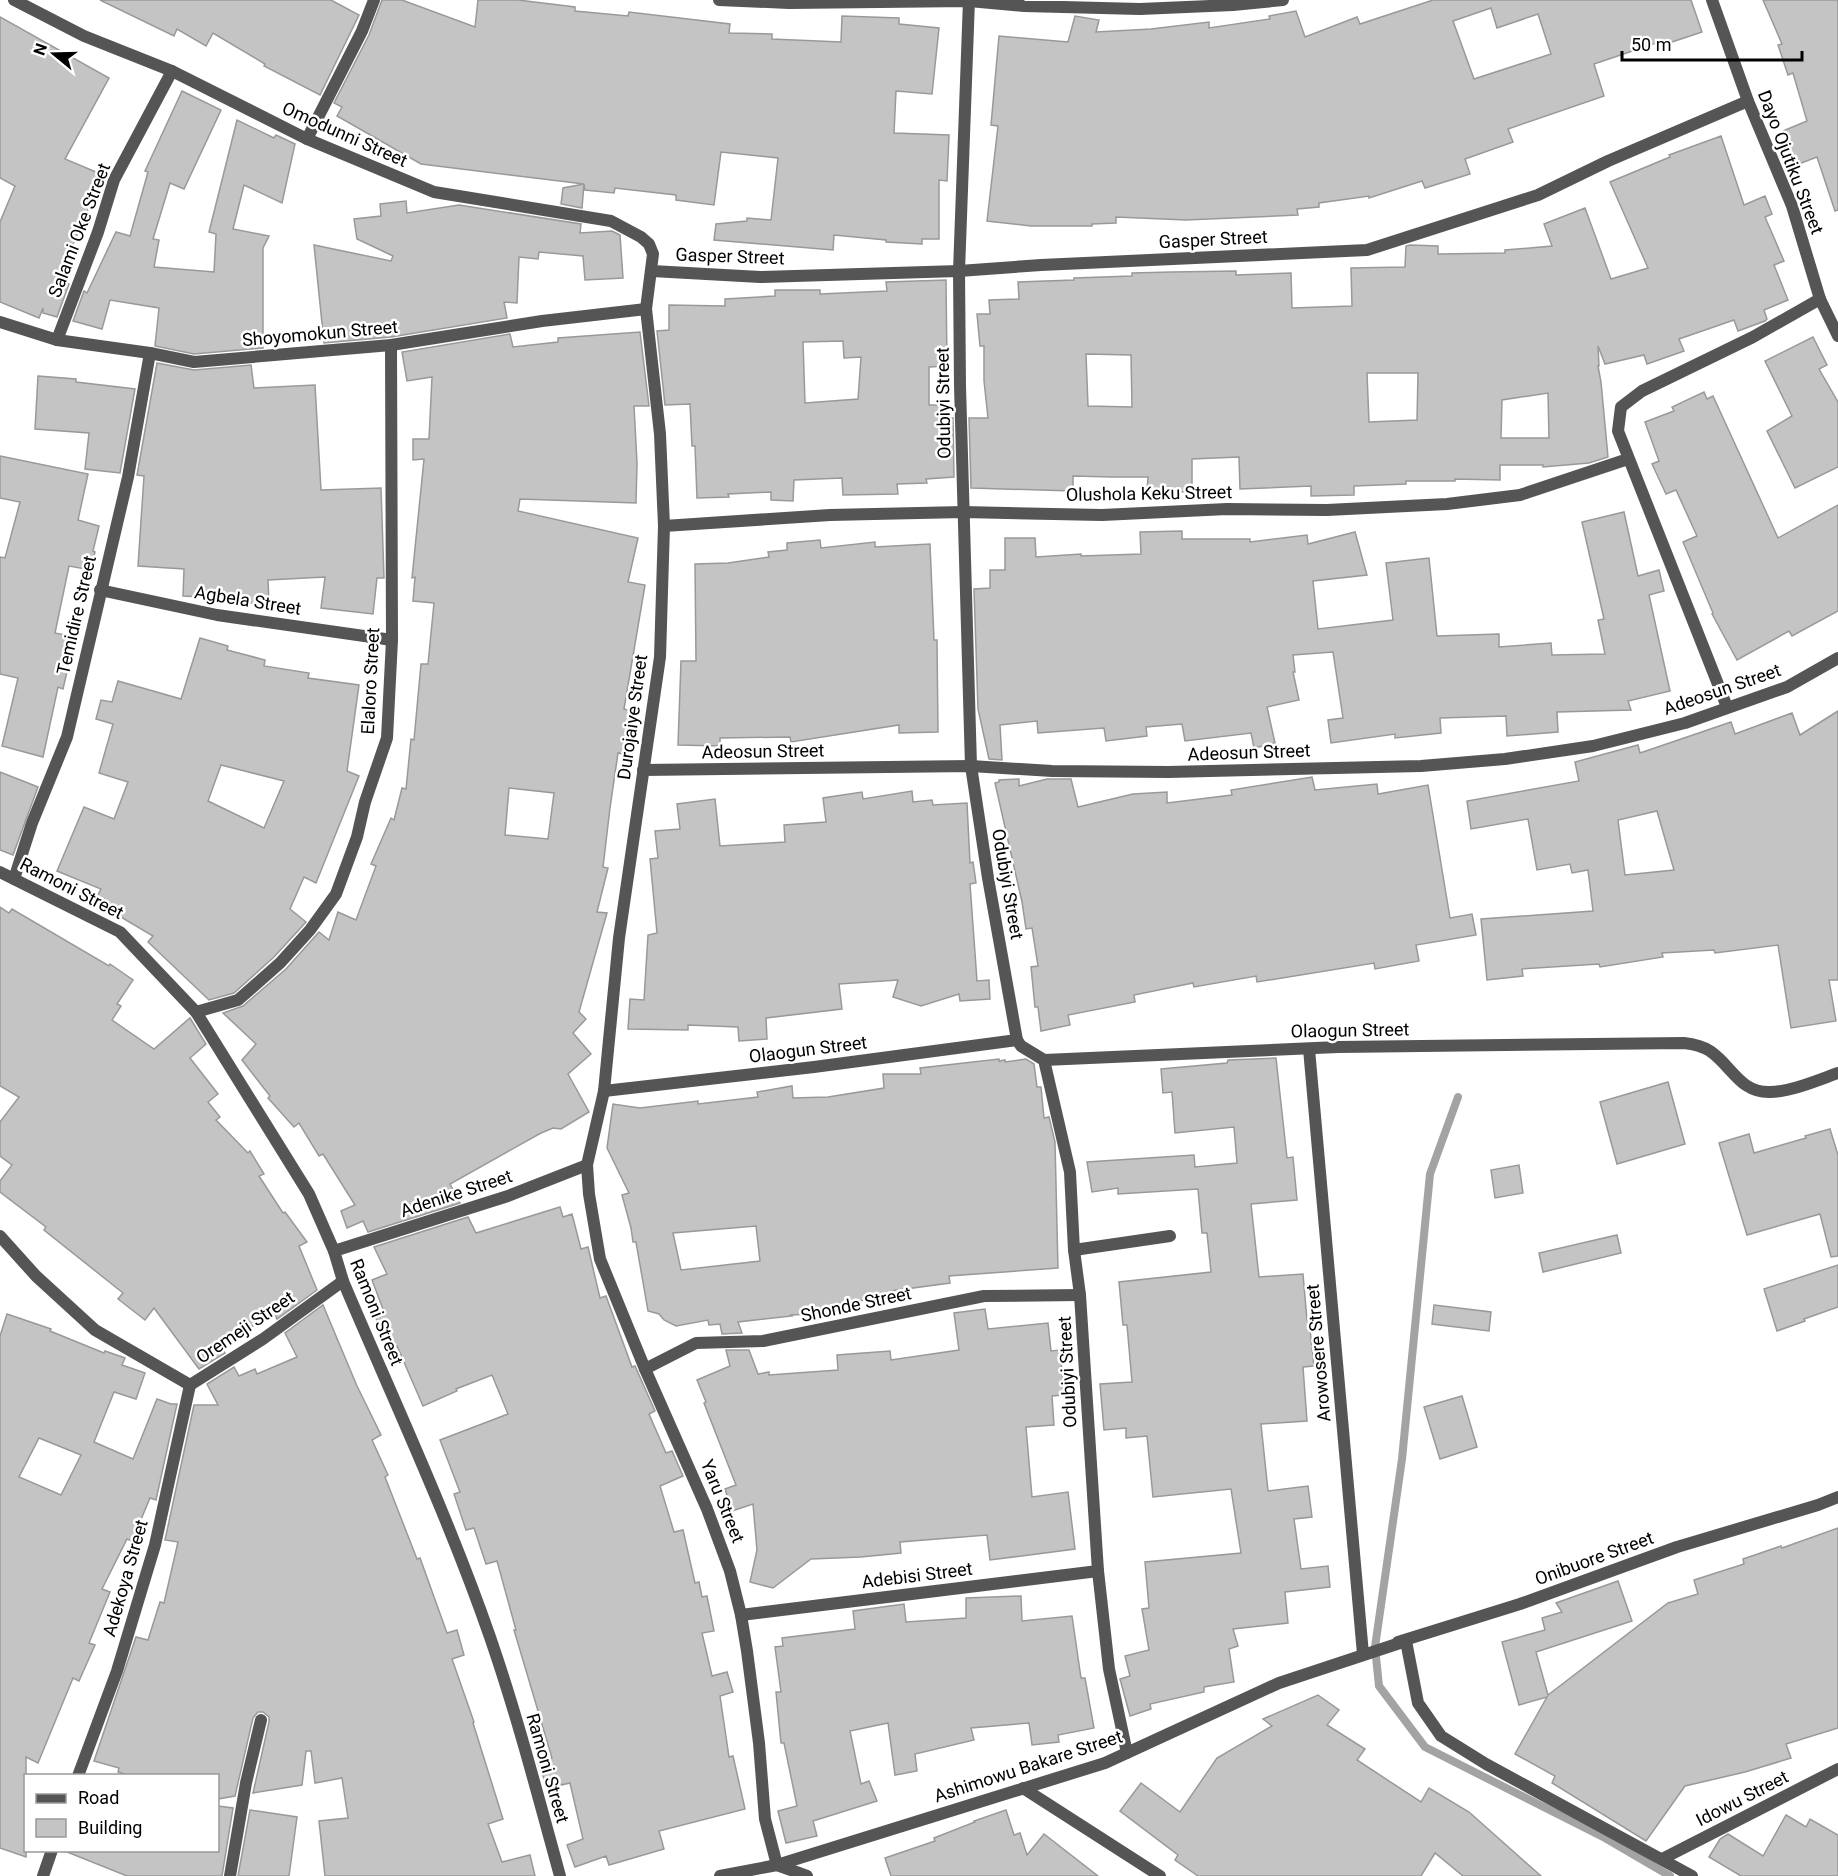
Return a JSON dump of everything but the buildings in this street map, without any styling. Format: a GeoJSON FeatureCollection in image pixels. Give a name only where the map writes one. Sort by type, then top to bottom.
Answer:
{"type":"FeatureCollection","features":[{"type":"Feature","properties":{"kind":"street","name":"Omodunni Street"},"geometry":{"type":"LineString","coordinates":[[14,0],[84,36],[172,71],[307,139],[434,192],[611,221],[630,230],[649,244],[653,254],[652,271]]}},
{"type":"Feature","properties":{"kind":"street"},"geometry":{"type":"LineString","coordinates":[[307,139],[362,31],[374,0]]}},
{"type":"Feature","properties":{"kind":"street"},"geometry":{"type":"LineString","coordinates":[[718,0],[789,3],[969,0],[1024,6],[1140,9],[1233,5],[1283,0]]}},
{"type":"Feature","properties":{"kind":"street","name":"Odubiyi Street"},"geometry":{"type":"LineString","coordinates":[[969,0],[959,271],[963,512],[971,766],[1017,1040]]}},
{"type":"Feature","properties":{"kind":"street","name":"Dayo Ojutiku Street"},"geometry":{"type":"LineString","coordinates":[[1712,0],[1748,101],[1792,206],[1820,299],[1838,336]]}},
{"type":"Feature","properties":{"kind":"street","name":"Salami Oke Street"},"geometry":{"type":"LineString","coordinates":[[57,340],[98,232],[114,180],[172,71]]}},
{"type":"Feature","properties":{"kind":"street","name":"Gasper Street"},"geometry":{"type":"LineString","coordinates":[[652,271],[760,277],[959,271],[1367,250],[1538,195],[1608,161],[1748,101]]}},
{"type":"Feature","properties":{"kind":"street","name":"Durojaiye Street"},"geometry":{"type":"LineString","coordinates":[[587,1165],[604,1091],[619,938],[660,657],[664,525],[660,434],[646,309],[652,271]]}},
{"type":"Feature","properties":{"kind":"street"},"geometry":{"type":"LineString","coordinates":[[1727,707],[1618,431],[1621,407],[1642,391],[1753,338],[1820,299]]}},
{"type":"Feature","properties":{"kind":"street","name":"Shoyomokun Street"},"geometry":{"type":"LineString","coordinates":[[0,322],[57,340],[150,353],[194,362],[391,345],[542,321],[646,309]]}},
{"type":"Feature","properties":{"kind":"street","name":"Elaloro Street"},"geometry":{"type":"LineString","coordinates":[[196,1012],[238,1000],[280,963],[310,930],[336,894],[357,837],[365,802],[387,738],[392,640],[391,345]]}},
{"type":"Feature","properties":{"kind":"street","name":"Temidire Street"},"geometry":{"type":"LineString","coordinates":[[14,879],[32,823],[67,737],[128,477],[150,353]]}},
{"type":"Feature","properties":{"kind":"street","name":"Olushola Keku Street"},"geometry":{"type":"LineString","coordinates":[[664,525],[830,515],[963,512],[1102,514],[1227,509],[1327,510],[1447,504],[1520,495],[1628,459]]}},
{"type":"Feature","properties":{"kind":"street","name":"Agbela Street"},"geometry":{"type":"LineString","coordinates":[[100,590],[217,615],[392,640]]}},
{"type":"Feature","properties":{"kind":"street","name":"Adeosun Street"},"geometry":{"type":"LineString","coordinates":[[643,770],[971,766],[1052,771],[1168,772],[1453,764],[1593,746],[1685,723],[1787,687],[1838,658]]}},
{"type":"Feature","properties":{"kind":"street","name":"Ramoni Street"},"geometry":{"type":"LineString","coordinates":[[0,872],[120,932],[196,1012],[309,1194],[334,1251],[343,1281],[458,1552],[490,1636],[560,1876]]}},
{"type":"Feature","properties":{"kind":"street"},"geometry":{"type":"LineString","coordinates":[[1017,1040],[1021,1046],[1044,1060]]}},
{"type":"Feature","properties":{"kind":"street","name":"Olaogun Street"},"geometry":{"type":"LineString","coordinates":[[604,1091],[814,1067],[1017,1040]]}},
{"type":"Feature","properties":{"kind":"street","name":"Olaogun Street"},"geometry":{"type":"LineString","coordinates":[[1044,1060],[1309,1049],[1658,1043],[1697,1045],[1711,1052],[1743,1084],[1759,1091],[1773,1092],[1838,1073]]}},
{"type":"Feature","properties":{"kind":"street","name":"Arowosere Street"},"geometry":{"type":"LineString","coordinates":[[1309,1049],[1363,1654]]}},
{"type":"Feature","properties":{"kind":"street","name":"Odubiyi Street"},"geometry":{"type":"LineString","coordinates":[[1044,1060],[1070,1172],[1098,1571],[1109,1669],[1127,1752]]}},
{"type":"Feature","properties":{"kind":"street","name":"Adenike Street"},"geometry":{"type":"LineString","coordinates":[[334,1251],[508,1196],[587,1165]]}},
{"type":"Feature","properties":{"kind":"street","name":"Yaru Street"},"geometry":{"type":"LineString","coordinates":[[587,1165],[589,1194],[600,1259],[645,1369],[707,1509],[730,1571],[741,1615],[759,1743],[765,1819],[777,1864]]}},
{"type":"Feature","properties":{"kind":"street","name":"Oremeji Street"},"geometry":{"type":"LineString","coordinates":[[0,1236],[36,1276],[95,1330],[190,1385],[263,1339],[343,1281]]}},
{"type":"Feature","properties":{"kind":"street"},"geometry":{"type":"LineString","coordinates":[[1074,1250],[1170,1236]]}},
{"type":"Feature","properties":{"kind":"street","name":"Shonde Street"},"geometry":{"type":"LineString","coordinates":[[645,1369],[696,1343],[763,1341],[984,1296],[1080,1295]]}},
{"type":"Feature","properties":{"kind":"street","name":"Adekoya Street"},"geometry":{"type":"LineString","coordinates":[[79,1774],[117,1671],[149,1567],[190,1385]]}},
{"type":"Feature","properties":{"kind":"street","name":"Onibuore Street"},"geometry":{"type":"LineString","coordinates":[[1363,1654],[1520,1604],[1677,1547],[1838,1497]]}},
{"type":"Feature","properties":{"kind":"street","name":"Adebisi Street"},"geometry":{"type":"LineString","coordinates":[[741,1615],[1098,1571]]}},
{"type":"Feature","properties":{"kind":"street"},"geometry":{"type":"LineString","coordinates":[[1406,1641],[1418,1703],[1441,1736],[1486,1764],[1692,1876]]}},
{"type":"Feature","properties":{"kind":"street","name":"Ashimowu Bakare Street"},"geometry":{"type":"LineString","coordinates":[[720,1876],[777,1864],[1105,1763],[1279,1683],[1406,1641]]}},
{"type":"Feature","properties":{"kind":"street"},"geometry":{"type":"LineString","coordinates":[[230,1876],[246,1783],[261,1720]]}},
{"type":"Feature","properties":{"kind":"street","name":"Idowu Street"},"geometry":{"type":"LineString","coordinates":[[1662,1859],[1838,1769]]}},
{"type":"Feature","properties":{"kind":"street"},"geometry":{"type":"LineString","coordinates":[[1023,1788],[1160,1876]]}},
{"type":"Feature","properties":{"kind":"street"},"geometry":{"type":"LineString","coordinates":[[43,1876],[52,1852]]}},
{"type":"Feature","properties":{"kind":"street"},"geometry":{"type":"LineString","coordinates":[[777,1864],[807,1876]]}},
{"type":"Feature","properties":{"kind":"waterway"},"geometry":{"type":"LineString","coordinates":[[1458,1097],[1430,1174],[1402,1459],[1375,1647],[1379,1686],[1425,1747],[1605,1838],[1670,1876]]}}]}
